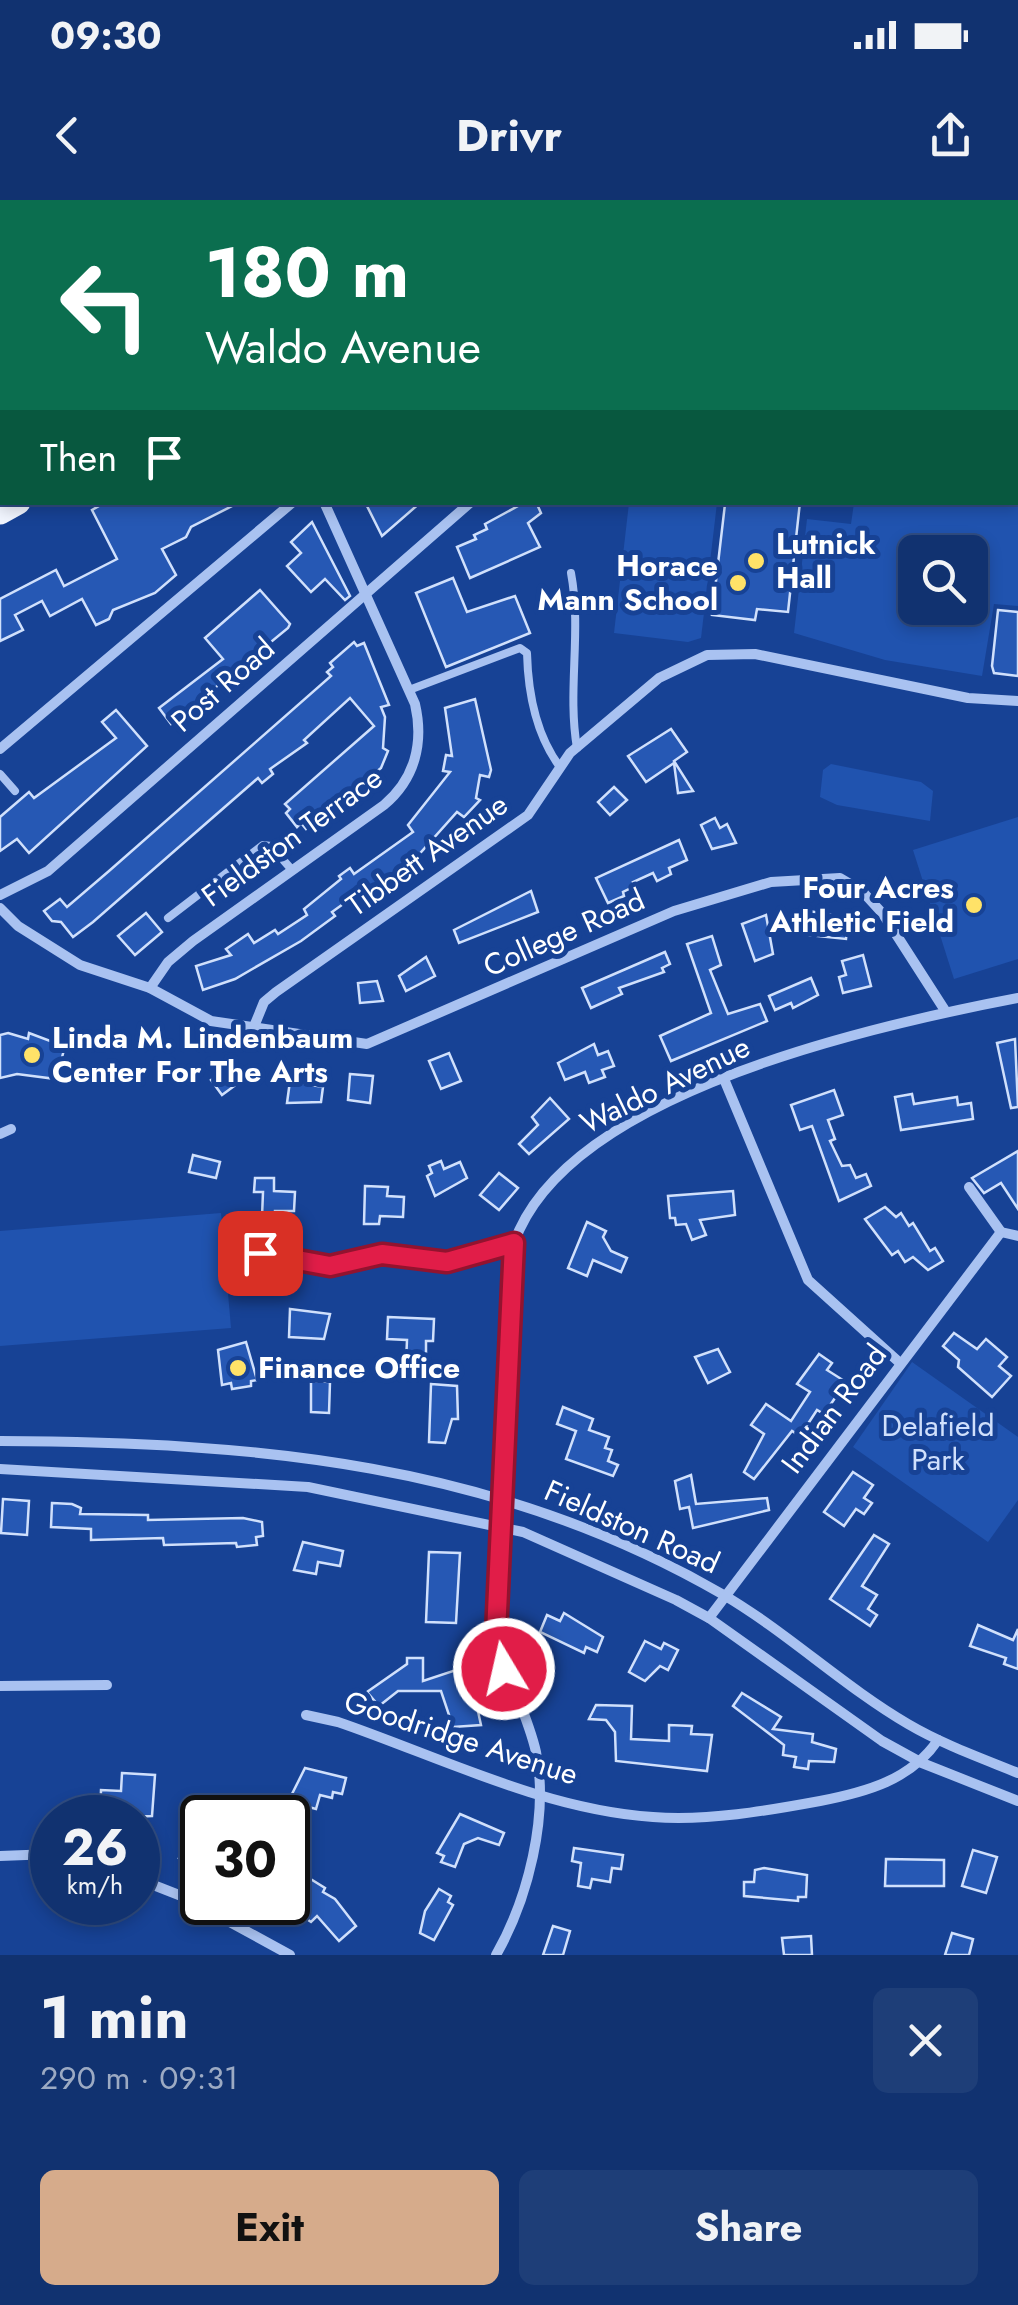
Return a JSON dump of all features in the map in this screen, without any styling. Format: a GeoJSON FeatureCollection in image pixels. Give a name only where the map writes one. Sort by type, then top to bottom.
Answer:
{"type":"FeatureCollection","features":[{"type":"Feature","properties":{"kind":"street"},"geometry":{"type":"LineString","coordinates":[[0,749],[288,505]]}},
{"type":"Feature","properties":{"kind":"street","name":"Fieldston Terrace"},"geometry":{"type":"LineString","coordinates":[[150,988],[168,962],[192,941],[384,805],[407,782],[418,737],[409,690],[325,505]]}},
{"type":"Feature","properties":{"kind":"street","name":"Post Road"},"geometry":{"type":"LineString","coordinates":[[0,895],[48,870],[468,505]]}},
{"type":"Feature","properties":{"kind":"street","name":"Tibbett Avenue"},"geometry":{"type":"LineString","coordinates":[[253,1029],[264,1002],[276,992],[528,815],[577,748],[659,678],[682,664],[730,652],[968,698],[1018,701]]}},
{"type":"Feature","properties":{"kind":"street","name":"College Road"},"geometry":{"type":"LineString","coordinates":[[0,908],[18,926],[80,965],[150,988],[188,1012],[253,1029],[350,1044],[384,1040],[674,911],[735,890],[812,876],[840,878],[862,890],[883,914],[946,1012]]}},
{"type":"Feature","properties":{"kind":"street","name":"Waldo Avenue"},"geometry":{"type":"LineString","coordinates":[[514,1243],[522,1220],[548,1182],[593,1142],[724,1079],[798,1052],[946,1012],[1018,998]]}},
{"type":"Feature","properties":{"kind":"street"},"geometry":{"type":"LineString","coordinates":[[724,1079],[808,1280],[900,1364]]}},
{"type":"Feature","properties":{"kind":"street"},"geometry":{"type":"LineString","coordinates":[[969,1187],[1001,1232],[1018,1236]]}},
{"type":"Feature","properties":{"kind":"street","name":"Indian Road"},"geometry":{"type":"LineString","coordinates":[[709,1618],[1001,1232]]}},
{"type":"Feature","properties":{"kind":"street"},"geometry":{"type":"LineString","coordinates":[[260,1253],[330,1266],[382,1254],[447,1262],[514,1243],[496,1634],[504,1669],[536,1752],[538,1792],[526,1884],[496,1955]]}},
{"type":"Feature","properties":{"kind":"street","name":"Fieldston Road"},"geometry":{"type":"LineString","coordinates":[[0,1441],[198,1446],[311,1457],[421,1476],[500,1499],[597,1531],[724,1595],[888,1711],[938,1740],[1018,1774]]}},
{"type":"Feature","properties":{"kind":"street","name":"Fieldston Road"},"geometry":{"type":"LineString","coordinates":[[0,1469],[253,1480],[358,1495],[499,1525],[584,1555],[709,1618],[833,1708],[922,1763],[1018,1801]]}},
{"type":"Feature","properties":{"kind":"street"},"geometry":{"type":"LineString","coordinates":[[0,1686],[107,1685]]}},
{"type":"Feature","properties":{"kind":"street","name":"Goodridge Avenue"},"geometry":{"type":"LineString","coordinates":[[306,1716],[338,1722],[538,1792],[619,1814],[682,1818],[841,1796],[897,1778],[922,1763],[938,1740]]}},
{"type":"Feature","properties":{"kind":"street"},"geometry":{"type":"LineString","coordinates":[[0,1856],[30,1855]]}},
{"type":"Feature","properties":{"kind":"street"},"geometry":{"type":"LineString","coordinates":[[160,1888],[198,1904],[290,1955]]}},
{"type":"Feature","properties":{"kind":"lane"},"geometry":{"type":"LineString","coordinates":[[571,573],[577,608],[571,716],[577,748]]}},
{"type":"Feature","properties":{"kind":"lane"},"geometry":{"type":"LineString","coordinates":[[409,690],[520,648],[527,652],[528,688],[537,718],[560,768]]}},
{"type":"Feature","properties":{"kind":"lane"},"geometry":{"type":"LineString","coordinates":[[0,774],[15,791]]}},
{"type":"Feature","properties":{"kind":"lane"},"geometry":{"type":"LineString","coordinates":[[168,918],[263,845],[271,846],[292,870]]}},
{"type":"Feature","properties":{"kind":"green space"},"geometry":{"type":"Polygon","coordinates":[[[629,505],[717,505],[701,638],[688,642],[614,633],[629,505]]]}},
{"type":"Feature","properties":{"kind":"green space"},"geometry":{"type":"Polygon","coordinates":[[[854,505],[1018,505],[1018,606],[994,604],[982,676],[885,660],[794,633],[807,519],[851,524],[854,505]]]}},
{"type":"Feature","properties":{"kind":"green space"},"geometry":{"type":"Polygon","coordinates":[[[831,764],[921,782],[933,791],[930,821],[837,805],[820,797],[823,770],[831,764]]]}},
{"type":"Feature","properties":{"kind":"green space","name":"Four Acres Athletic Field"},"geometry":{"type":"Polygon","coordinates":[[[1018,817],[1018,959],[954,979],[913,850],[1018,817]]]}},
{"type":"Feature","properties":{"kind":"green space"},"geometry":{"type":"Polygon","coordinates":[[[221,1213],[231,1328],[0,1346],[0,1231],[221,1213]]]}},
{"type":"Feature","properties":{"kind":"green space","name":"Delafield Park"},"geometry":{"type":"Polygon","coordinates":[[[912,1362],[1018,1437],[1018,1500],[988,1542],[853,1447],[912,1362]]]}},
{"type":"Feature","properties":{"kind":"building"},"geometry":{"type":"Polygon","coordinates":[[[101,505],[234,505],[191,527],[186,537],[162,549],[176,575],[155,593],[113,610],[109,619],[96,625],[82,599],[50,616],[42,601],[15,615],[23,630],[0,641],[0,599],[56,570],[64,586],[117,559],[92,510],[101,505]]]}},
{"type":"Feature","properties":{"kind":"building"},"geometry":{"type":"Polygon","coordinates":[[[366,505],[418,505],[382,536],[366,505]]]}},
{"type":"Feature","properties":{"kind":"building"},"geometry":{"type":"Polygon","coordinates":[[[537,505],[541,513],[528,523],[540,547],[470,578],[457,547],[476,539],[474,535],[487,529],[485,524],[518,506],[537,505]]]}},
{"type":"Feature","properties":{"kind":"building","name":"Lutnick Hall"},"geometry":{"type":"Polygon","coordinates":[[[725,505],[800,505],[788,612],[757,609],[755,620],[712,615],[725,505]]]}},
{"type":"Feature","properties":{"kind":"building"},"geometry":{"type":"Polygon","coordinates":[[[312,522],[350,596],[345,600],[325,579],[311,592],[287,566],[301,553],[291,542],[312,522]]]}},
{"type":"Feature","properties":{"kind":"building"},"geometry":{"type":"Polygon","coordinates":[[[453,578],[467,612],[515,596],[530,633],[446,667],[416,593],[453,578]]]}},
{"type":"Feature","properties":{"kind":"building"},"geometry":{"type":"Polygon","coordinates":[[[260,590],[290,624],[288,628],[171,724],[159,708],[223,659],[205,638],[260,590]]]}},
{"type":"Feature","properties":{"kind":"building"},"geometry":{"type":"Polygon","coordinates":[[[998,610],[1018,612],[1018,676],[994,673],[998,610]]]}},
{"type":"Feature","properties":{"kind":"building"},"geometry":{"type":"Polygon","coordinates":[[[354,642],[357,646],[364,643],[389,705],[381,707],[385,717],[383,748],[388,751],[381,768],[306,829],[301,823],[297,827],[286,813],[290,809],[285,804],[374,726],[350,698],[304,740],[307,743],[270,769],[273,774],[262,783],[258,778],[73,937],[61,922],[52,921],[44,911],[60,899],[67,907],[109,871],[331,676],[327,672],[333,667],[330,663],[354,642]]]}},
{"type":"Feature","properties":{"kind":"building"},"geometry":{"type":"Polygon","coordinates":[[[475,699],[491,770],[489,777],[480,775],[476,798],[480,800],[464,817],[457,812],[414,860],[356,901],[353,897],[332,912],[335,916],[301,941],[235,979],[203,990],[196,966],[231,955],[226,949],[248,934],[254,943],[275,930],[278,934],[307,915],[304,909],[341,879],[339,876],[350,868],[354,874],[413,832],[408,825],[450,772],[443,771],[446,755],[452,756],[445,708],[475,699]]]}},
{"type":"Feature","properties":{"kind":"building"},"geometry":{"type":"Polygon","coordinates":[[[116,710],[147,746],[29,853],[17,839],[0,851],[0,817],[29,792],[34,798],[116,738],[102,722],[116,710]]]}},
{"type":"Feature","properties":{"kind":"building"},"geometry":{"type":"Polygon","coordinates":[[[671,729],[687,752],[674,761],[693,791],[678,793],[674,763],[646,782],[628,756],[671,729]]]}},
{"type":"Feature","properties":{"kind":"building"},"geometry":{"type":"Polygon","coordinates":[[[614,787],[627,800],[610,815],[598,802],[614,787]]]}},
{"type":"Feature","properties":{"kind":"building"},"geometry":{"type":"Polygon","coordinates":[[[715,818],[720,828],[727,824],[736,843],[712,849],[701,825],[715,818]]]}},
{"type":"Feature","properties":{"kind":"building"},"geometry":{"type":"Polygon","coordinates":[[[679,840],[687,860],[669,868],[671,874],[657,881],[653,873],[633,882],[635,886],[623,892],[624,896],[608,903],[596,878],[679,840]]]}},
{"type":"Feature","properties":{"kind":"building"},"geometry":{"type":"Polygon","coordinates":[[[531,891],[538,912],[459,943],[454,930],[531,891]]]}},
{"type":"Feature","properties":{"kind":"building"},"geometry":{"type":"Polygon","coordinates":[[[809,911],[848,918],[846,939],[807,935],[809,911]]]}},
{"type":"Feature","properties":{"kind":"building"},"geometry":{"type":"Polygon","coordinates":[[[146,913],[162,932],[135,955],[118,936],[146,913]]]}},
{"type":"Feature","properties":{"kind":"building"},"geometry":{"type":"Polygon","coordinates":[[[766,915],[773,954],[755,961],[742,924],[766,915]]]}},
{"type":"Feature","properties":{"kind":"building"},"geometry":{"type":"Polygon","coordinates":[[[712,936],[721,965],[710,970],[728,1014],[760,1004],[767,1021],[671,1061],[660,1036],[711,1013],[687,944],[712,936]]]}},
{"type":"Feature","properties":{"kind":"building"},"geometry":{"type":"Polygon","coordinates":[[[665,952],[670,964],[662,968],[664,972],[619,988],[622,994],[591,1008],[582,988],[665,952]]]}},
{"type":"Feature","properties":{"kind":"building"},"geometry":{"type":"Polygon","coordinates":[[[863,955],[871,986],[843,993],[839,977],[846,975],[842,961],[863,955]]]}},
{"type":"Feature","properties":{"kind":"building"},"geometry":{"type":"Polygon","coordinates":[[[426,957],[435,976],[406,991],[399,976],[426,957]]]}},
{"type":"Feature","properties":{"kind":"building"},"geometry":{"type":"Polygon","coordinates":[[[811,978],[818,995],[793,1008],[791,1003],[775,1010],[769,996],[811,978]]]}},
{"type":"Feature","properties":{"kind":"building"},"geometry":{"type":"Polygon","coordinates":[[[377,981],[383,1001],[360,1003],[358,983],[377,981]]]}},
{"type":"Feature","properties":{"kind":"building","name":"Linda M. Lindenbaum Center For The Arts"},"geometry":{"type":"Polygon","coordinates":[[[8,1033],[28,1039],[29,1033],[61,1045],[64,1050],[56,1079],[17,1074],[0,1078],[0,1035],[8,1033]]]}},
{"type":"Feature","properties":{"kind":"building"},"geometry":{"type":"Polygon","coordinates":[[[1015,1039],[1018,1107],[1011,1108],[997,1043],[1015,1039]]]}},
{"type":"Feature","properties":{"kind":"building"},"geometry":{"type":"Polygon","coordinates":[[[594,1044],[598,1055],[608,1051],[614,1066],[602,1070],[605,1077],[589,1083],[585,1072],[565,1080],[558,1063],[594,1044]]]}},
{"type":"Feature","properties":{"kind":"building"},"geometry":{"type":"Polygon","coordinates":[[[449,1053],[461,1081],[441,1089],[429,1061],[449,1053]]]}},
{"type":"Feature","properties":{"kind":"building"},"geometry":{"type":"Polygon","coordinates":[[[234,1063],[245,1078],[222,1095],[211,1080],[234,1063]]]}},
{"type":"Feature","properties":{"kind":"building"},"geometry":{"type":"Polygon","coordinates":[[[350,1074],[373,1076],[370,1103],[348,1100],[350,1074]]]}},
{"type":"Feature","properties":{"kind":"building"},"geometry":{"type":"Polygon","coordinates":[[[290,1081],[323,1087],[321,1102],[287,1103],[290,1081]]]}},
{"type":"Feature","properties":{"kind":"building"},"geometry":{"type":"Polygon","coordinates":[[[834,1090],[843,1115],[828,1120],[835,1139],[830,1141],[842,1166],[850,1165],[856,1178],[866,1174],[871,1186],[839,1201],[812,1126],[800,1130],[791,1105],[834,1090]]]}},
{"type":"Feature","properties":{"kind":"building"},"geometry":{"type":"Polygon","coordinates":[[[912,1094],[914,1104],[957,1097],[958,1105],[971,1103],[973,1119],[901,1130],[895,1097],[912,1094]]]}},
{"type":"Feature","properties":{"kind":"building"},"geometry":{"type":"Polygon","coordinates":[[[550,1098],[569,1119],[529,1154],[519,1144],[538,1125],[532,1117],[550,1098]]]}},
{"type":"Feature","properties":{"kind":"building"},"geometry":{"type":"Polygon","coordinates":[[[1018,1151],[1018,1209],[1001,1183],[984,1193],[972,1178],[1018,1151]]]}},
{"type":"Feature","properties":{"kind":"building"},"geometry":{"type":"Polygon","coordinates":[[[193,1155],[220,1162],[216,1178],[189,1172],[193,1155]]]}},
{"type":"Feature","properties":{"kind":"building"},"geometry":{"type":"Polygon","coordinates":[[[441,1161],[444,1169],[460,1162],[467,1178],[435,1196],[427,1176],[432,1173],[429,1166],[441,1161]]]}},
{"type":"Feature","properties":{"kind":"building"},"geometry":{"type":"Polygon","coordinates":[[[499,1173],[518,1188],[499,1210],[480,1195],[499,1173]]]}},
{"type":"Feature","properties":{"kind":"building"},"geometry":{"type":"Polygon","coordinates":[[[255,1178],[274,1178],[274,1191],[295,1192],[294,1211],[275,1211],[275,1217],[262,1217],[263,1192],[254,1192],[255,1178]]]}},
{"type":"Feature","properties":{"kind":"building"},"geometry":{"type":"Polygon","coordinates":[[[365,1186],[388,1187],[387,1196],[404,1197],[403,1217],[380,1216],[379,1224],[364,1224],[365,1186]]]}},
{"type":"Feature","properties":{"kind":"building"},"geometry":{"type":"Polygon","coordinates":[[[733,1191],[735,1215],[700,1220],[706,1235],[692,1240],[686,1224],[676,1225],[675,1218],[670,1218],[668,1196],[733,1191]]]}},
{"type":"Feature","properties":{"kind":"building"},"geometry":{"type":"Polygon","coordinates":[[[885,1207],[896,1217],[901,1213],[909,1226],[913,1223],[930,1251],[935,1248],[943,1261],[928,1270],[913,1257],[905,1262],[898,1251],[892,1255],[865,1219],[885,1207]]]}},
{"type":"Feature","properties":{"kind":"building"},"geometry":{"type":"Polygon","coordinates":[[[587,1222],[606,1231],[603,1237],[611,1251],[627,1258],[621,1272],[593,1260],[587,1276],[568,1268],[587,1222]]]}},
{"type":"Feature","properties":{"kind":"building"},"geometry":{"type":"Polygon","coordinates":[[[290,1309],[330,1314],[324,1339],[289,1337],[290,1309]]]}},
{"type":"Feature","properties":{"kind":"building"},"geometry":{"type":"Polygon","coordinates":[[[388,1317],[434,1319],[433,1341],[426,1341],[426,1364],[406,1363],[407,1340],[387,1339],[388,1317]]]}},
{"type":"Feature","properties":{"kind":"building"},"geometry":{"type":"Polygon","coordinates":[[[954,1333],[977,1349],[986,1339],[1007,1357],[999,1366],[1011,1376],[992,1397],[958,1367],[959,1360],[943,1346],[954,1333]]]}},
{"type":"Feature","properties":{"kind":"building","name":"Finance Office"},"geometry":{"type":"Polygon","coordinates":[[[246,1342],[257,1380],[251,1381],[251,1386],[232,1389],[231,1383],[222,1385],[218,1350],[246,1342]]]}},
{"type":"Feature","properties":{"kind":"building"},"geometry":{"type":"Polygon","coordinates":[[[718,1349],[730,1372],[708,1383],[695,1357],[718,1349]]]}},
{"type":"Feature","properties":{"kind":"building"},"geometry":{"type":"Polygon","coordinates":[[[819,1354],[832,1363],[827,1370],[846,1382],[824,1414],[817,1410],[800,1436],[792,1431],[754,1479],[744,1472],[764,1434],[751,1425],[766,1404],[791,1421],[810,1392],[797,1384],[819,1354]]]}},
{"type":"Feature","properties":{"kind":"building"},"geometry":{"type":"Polygon","coordinates":[[[311,1381],[330,1382],[329,1413],[311,1412],[311,1381]]]}},
{"type":"Feature","properties":{"kind":"building"},"geometry":{"type":"Polygon","coordinates":[[[431,1384],[457,1386],[458,1419],[452,1419],[445,1443],[429,1442],[431,1384]]]}},
{"type":"Feature","properties":{"kind":"building"},"geometry":{"type":"Polygon","coordinates":[[[563,1407],[593,1419],[589,1430],[609,1437],[605,1448],[612,1450],[608,1461],[618,1465],[613,1476],[566,1459],[576,1431],[557,1424],[563,1407]]]}},
{"type":"Feature","properties":{"kind":"building"},"geometry":{"type":"Polygon","coordinates":[[[853,1472],[873,1485],[864,1498],[872,1503],[864,1514],[856,1509],[844,1526],[824,1512],[853,1472]]]}},
{"type":"Feature","properties":{"kind":"building"},"geometry":{"type":"Polygon","coordinates":[[[691,1475],[696,1504],[767,1498],[769,1510],[693,1528],[689,1507],[680,1509],[675,1481],[691,1475]]]}},
{"type":"Feature","properties":{"kind":"building"},"geometry":{"type":"Polygon","coordinates":[[[3,1499],[29,1501],[27,1535],[1,1533],[3,1499]]]}},
{"type":"Feature","properties":{"kind":"building"},"geometry":{"type":"Polygon","coordinates":[[[52,1503],[72,1504],[81,1508],[80,1514],[148,1515],[148,1520],[243,1518],[262,1522],[263,1536],[256,1537],[257,1545],[237,1547],[236,1543],[164,1545],[163,1538],[91,1540],[91,1529],[51,1527],[52,1503]]]}},
{"type":"Feature","properties":{"kind":"building"},"geometry":{"type":"Polygon","coordinates":[[[874,1535],[889,1544],[862,1586],[877,1595],[868,1609],[877,1615],[870,1626],[830,1599],[874,1535]]]}},
{"type":"Feature","properties":{"kind":"building"},"geometry":{"type":"Polygon","coordinates":[[[303,1542],[343,1551],[340,1566],[318,1562],[316,1574],[294,1570],[303,1542]]]}},
{"type":"Feature","properties":{"kind":"building"},"geometry":{"type":"Polygon","coordinates":[[[429,1552],[460,1553],[456,1623],[426,1622],[429,1552]]]}},
{"type":"Feature","properties":{"kind":"building"},"geometry":{"type":"Polygon","coordinates":[[[564,1613],[603,1637],[597,1652],[586,1647],[584,1653],[540,1632],[547,1615],[560,1621],[564,1613]]]}},
{"type":"Feature","properties":{"kind":"building"},"geometry":{"type":"Polygon","coordinates":[[[978,1625],[1013,1640],[1018,1629],[1018,1669],[1004,1664],[1006,1658],[970,1646],[978,1625]]]}},
{"type":"Feature","properties":{"kind":"building"},"geometry":{"type":"Polygon","coordinates":[[[645,1641],[661,1649],[664,1643],[678,1650],[668,1670],[660,1666],[645,1681],[629,1672],[645,1641]]]}},
{"type":"Feature","properties":{"kind":"building"},"geometry":{"type":"Polygon","coordinates":[[[407,1658],[423,1658],[423,1681],[462,1668],[468,1685],[472,1684],[481,1725],[453,1727],[441,1691],[398,1691],[379,1706],[367,1692],[407,1664],[407,1658]]]}},
{"type":"Feature","properties":{"kind":"building"},"geometry":{"type":"Polygon","coordinates":[[[742,1693],[781,1717],[773,1729],[813,1734],[812,1742],[836,1749],[834,1762],[809,1761],[808,1769],[794,1767],[796,1757],[783,1755],[784,1745],[733,1706],[742,1693]]]}},
{"type":"Feature","properties":{"kind":"building"},"geometry":{"type":"Polygon","coordinates":[[[596,1705],[632,1706],[631,1739],[669,1741],[669,1725],[692,1726],[691,1734],[712,1735],[707,1771],[616,1761],[615,1732],[606,1720],[589,1719],[596,1705]]]}},
{"type":"Feature","properties":{"kind":"building"},"geometry":{"type":"Polygon","coordinates":[[[305,1768],[346,1778],[342,1794],[333,1792],[332,1798],[320,1795],[316,1809],[310,1807],[310,1795],[292,1795],[305,1768]]]}},
{"type":"Feature","properties":{"kind":"building"},"geometry":{"type":"Polygon","coordinates":[[[122,1773],[155,1775],[154,1795],[101,1795],[101,1790],[121,1791],[122,1773]]]}},
{"type":"Feature","properties":{"kind":"building"},"geometry":{"type":"Polygon","coordinates":[[[460,1814],[504,1833],[499,1845],[478,1838],[464,1844],[455,1867],[441,1862],[444,1856],[437,1853],[460,1814]]]}},
{"type":"Feature","properties":{"kind":"building"},"geometry":{"type":"Polygon","coordinates":[[[574,1848],[623,1855],[621,1869],[612,1868],[610,1882],[592,1879],[590,1888],[578,1886],[581,1863],[572,1861],[574,1848]]]}},
{"type":"Feature","properties":{"kind":"building"},"geometry":{"type":"Polygon","coordinates":[[[973,1850],[997,1857],[986,1893],[962,1886],[973,1850]]]}},
{"type":"Feature","properties":{"kind":"building"},"geometry":{"type":"Polygon","coordinates":[[[886,1859],[944,1860],[944,1886],[885,1886],[886,1859]]]}},
{"type":"Feature","properties":{"kind":"building"},"geometry":{"type":"Polygon","coordinates":[[[755,1870],[807,1875],[806,1897],[798,1897],[798,1901],[744,1896],[744,1882],[754,1882],[755,1870]]]}},
{"type":"Feature","properties":{"kind":"building"},"geometry":{"type":"Polygon","coordinates":[[[310,1879],[325,1888],[323,1892],[335,1899],[356,1926],[339,1941],[317,1916],[311,1922],[310,1879]]]}},
{"type":"Feature","properties":{"kind":"building"},"geometry":{"type":"Polygon","coordinates":[[[439,1889],[451,1896],[448,1902],[453,1905],[434,1940],[420,1933],[425,1911],[439,1889]]]}},
{"type":"Feature","properties":{"kind":"building"},"geometry":{"type":"Polygon","coordinates":[[[553,1926],[570,1931],[563,1955],[543,1955],[553,1926]]]}},
{"type":"Feature","properties":{"kind":"building"},"geometry":{"type":"Polygon","coordinates":[[[952,1933],[973,1939],[969,1955],[945,1955],[952,1933]]]}},
{"type":"Feature","properties":{"kind":"building"},"geometry":{"type":"Polygon","coordinates":[[[811,1936],[812,1955],[784,1955],[782,1938],[811,1936]]]}},
{"type":"Feature","properties":{"kind":"place","name":"Lutnick Hall"},"geometry":{"type":"Point","coordinates":[756,561]}},
{"type":"Feature","properties":{"kind":"place","name":"Horace Mann School"},"geometry":{"type":"Point","coordinates":[738,583]}},
{"type":"Feature","properties":{"kind":"place","name":"Four Acres Athletic Field"},"geometry":{"type":"Point","coordinates":[974,905]}},
{"type":"Feature","properties":{"kind":"place","name":"Linda M. Lindenbaum Center For The Arts"},"geometry":{"type":"Point","coordinates":[32,1055]}},
{"type":"Feature","properties":{"kind":"place","name":"Finance Office"},"geometry":{"type":"Point","coordinates":[238,1368]}},
{"type":"Feature","properties":{"kind":"route"},"geometry":{"type":"LineString","coordinates":[[260,1253],[316,1266],[382,1254],[447,1262],[514,1243],[496,1634],[504,1669]]}}]}
